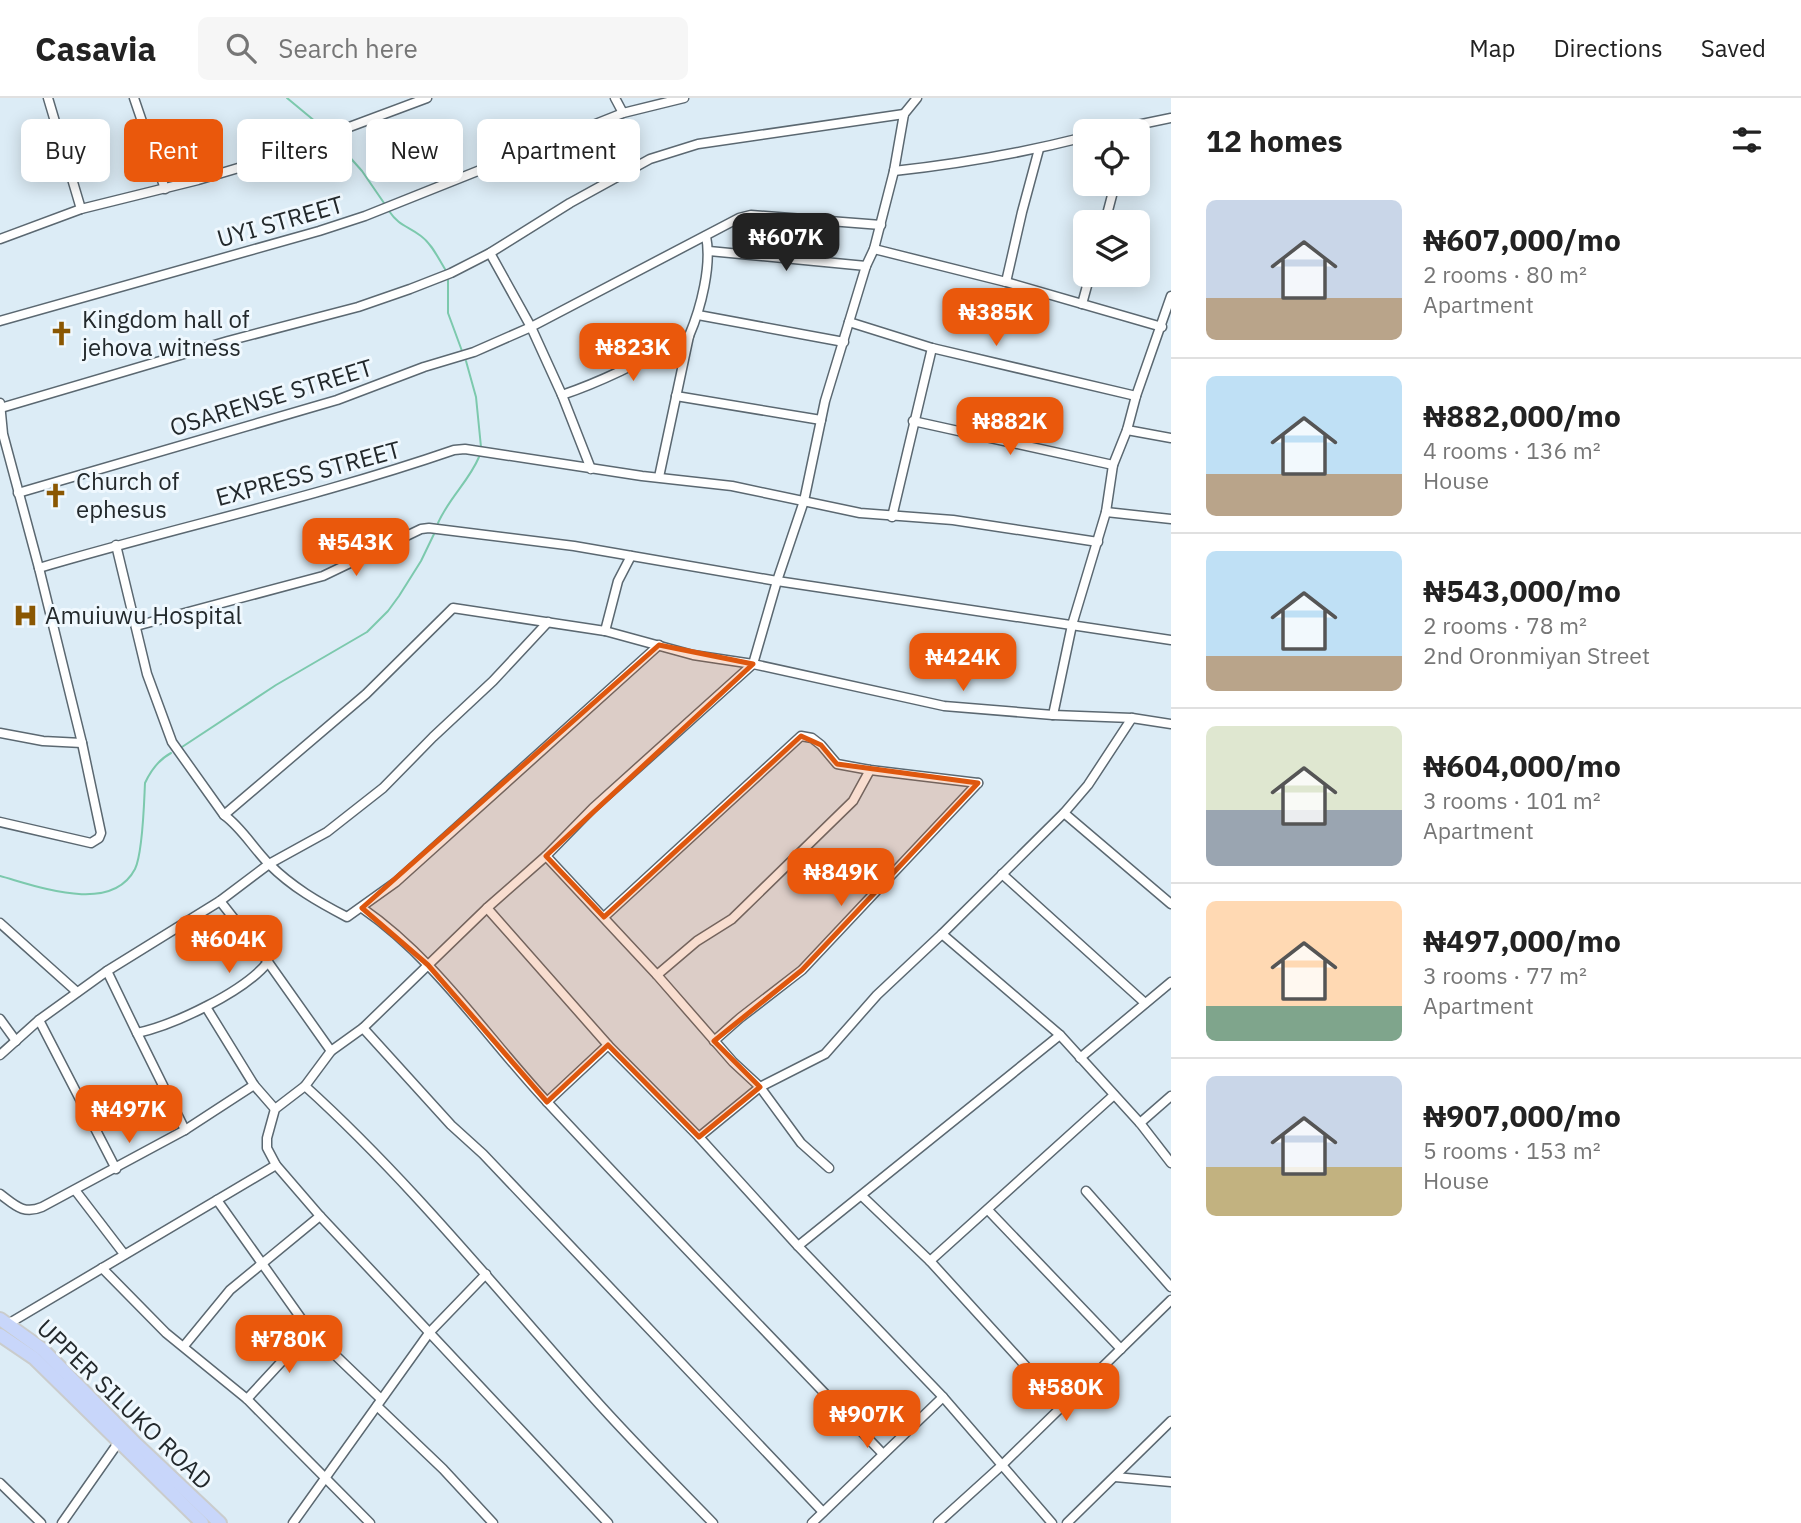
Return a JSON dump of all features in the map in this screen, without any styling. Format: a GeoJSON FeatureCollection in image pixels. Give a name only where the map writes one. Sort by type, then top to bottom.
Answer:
{"type":"FeatureCollection","features":[{"type":"Feature","properties":{"kind":"main road","name":"UPPER SILUKO ROAD"},"geometry":{"type":"LineString","coordinates":[[3,1326],[118,1443],[202,1523]]}},
{"type":"Feature","properties":{"kind":"main road","name":"UPPER SILUKO ROAD"},"geometry":{"type":"LineString","coordinates":[[3,1326],[42,1349],[132,1440],[220,1523]]}},
{"type":"Feature","properties":{"kind":"street"},"geometry":{"type":"LineString","coordinates":[[48,98],[81,209]]}},
{"type":"Feature","properties":{"kind":"street"},"geometry":{"type":"LineString","coordinates":[[134,98],[164,189]]}},
{"type":"Feature","properties":{"kind":"street"},"geometry":{"type":"LineString","coordinates":[[615,98],[623,113]]}},
{"type":"Feature","properties":{"kind":"street","name":"UYI STREET"},"geometry":{"type":"LineString","coordinates":[[0,321],[319,231],[391,206],[623,113],[684,98]]}},
{"type":"Feature","properties":{"kind":"street"},"geometry":{"type":"LineString","coordinates":[[608,1523],[320,1216],[276,1165],[267,1148],[267,1138],[275,1109],[304,1086],[331,1051],[363,1028],[546,856],[593,808],[753,664],[777,580],[804,501],[821,420],[849,322],[881,225],[904,114],[917,98]]}},
{"type":"Feature","properties":{"kind":"street"},"geometry":{"type":"LineString","coordinates":[[0,239],[81,209],[164,189],[282,155],[421,99]]}},
{"type":"Feature","properties":{"kind":"street"},"geometry":{"type":"LineString","coordinates":[[0,822],[91,843],[100,838],[101,833],[82,743],[3,433],[1,406],[358,307],[451,273],[490,253],[570,202],[662,155],[720,139],[904,114]]}},
{"type":"Feature","properties":{"kind":"street"},"geometry":{"type":"LineString","coordinates":[[1150,124],[1171,118]]}},
{"type":"Feature","properties":{"kind":"street"},"geometry":{"type":"LineString","coordinates":[[894,171],[963,163],[1073,140]]}},
{"type":"Feature","properties":{"kind":"street"},"geometry":{"type":"LineString","coordinates":[[1006,282],[1039,149]]}},
{"type":"Feature","properties":{"kind":"street","name":"OSARENSE STREET"},"geometry":{"type":"LineString","coordinates":[[18,494],[337,400],[424,367],[474,352],[531,327],[739,218],[751,215],[881,225]]}},
{"type":"Feature","properties":{"kind":"street"},"geometry":{"type":"LineString","coordinates":[[659,477],[690,335],[698,315],[709,251],[706,236]]}},
{"type":"Feature","properties":{"kind":"street"},"geometry":{"type":"LineString","coordinates":[[874,249],[1006,282],[1161,327]]}},
{"type":"Feature","properties":{"kind":"street"},"geometry":{"type":"LineString","coordinates":[[709,251],[866,266]]}},
{"type":"Feature","properties":{"kind":"street"},"geometry":{"type":"LineString","coordinates":[[490,253],[531,327],[562,394],[591,469]]}},
{"type":"Feature","properties":{"kind":"street"},"geometry":{"type":"LineString","coordinates":[[1082,304],[1087,287]]}},
{"type":"Feature","properties":{"kind":"street"},"geometry":{"type":"LineString","coordinates":[[1053,715],[1072,625],[1106,512],[1113,465],[1171,296]]}},
{"type":"Feature","properties":{"kind":"street"},"geometry":{"type":"LineString","coordinates":[[698,315],[844,342]]}},
{"type":"Feature","properties":{"kind":"street"},"geometry":{"type":"LineString","coordinates":[[849,322],[932,348],[1136,396]]}},
{"type":"Feature","properties":{"kind":"street"},"geometry":{"type":"LineString","coordinates":[[562,394],[623,372],[690,335]]}},
{"type":"Feature","properties":{"kind":"street"},"geometry":{"type":"LineString","coordinates":[[892,517],[932,348]]}},
{"type":"Feature","properties":{"kind":"street"},"geometry":{"type":"LineString","coordinates":[[676,396],[821,420]]}},
{"type":"Feature","properties":{"kind":"street"},"geometry":{"type":"LineString","coordinates":[[914,421],[1113,465]]}},
{"type":"Feature","properties":{"kind":"street"},"geometry":{"type":"LineString","coordinates":[[1127,430],[1171,438]]}},
{"type":"Feature","properties":{"kind":"street","name":"EXPRESS STREET"},"geometry":{"type":"LineString","coordinates":[[39,568],[464,449],[591,469],[732,486],[860,513],[953,520],[1098,542]]}},
{"type":"Feature","properties":{"kind":"street"},"geometry":{"type":"LineString","coordinates":[[1106,512],[1171,519]]}},
{"type":"Feature","properties":{"kind":"street"},"geometry":{"type":"LineString","coordinates":[[135,626],[323,576],[429,527],[575,546],[777,580],[1171,640]]}},
{"type":"Feature","properties":{"kind":"street"},"geometry":{"type":"LineString","coordinates":[[116,545],[147,674],[172,743],[224,815],[235,823],[269,864],[310,898],[347,917],[396,882],[659,645]]}},
{"type":"Feature","properties":{"kind":"street"},"geometry":{"type":"LineString","coordinates":[[605,631],[618,581],[631,556]]}},
{"type":"Feature","properties":{"kind":"street"},"geometry":{"type":"LineString","coordinates":[[224,815],[366,694],[453,608],[605,631],[693,655],[753,664],[944,706],[1132,718],[1171,724]]}},
{"type":"Feature","properties":{"kind":"street"},"geometry":{"type":"LineString","coordinates":[[0,1055],[39,1020],[107,971],[220,901],[269,864],[327,832],[383,788],[493,681],[548,622]]}},
{"type":"Feature","properties":{"kind":"street"},"geometry":{"type":"LineString","coordinates":[[699,1137],[760,1087],[825,1054],[877,995],[1064,813],[1088,785],[1132,718]]}},
{"type":"Feature","properties":{"kind":"street"},"geometry":{"type":"LineString","coordinates":[[0,733],[43,741],[82,743]]}},
{"type":"Feature","properties":{"kind":"street"},"geometry":{"type":"LineString","coordinates":[[604,916],[801,736],[812,738],[837,764],[870,771],[978,783],[802,970],[714,1041]]}},
{"type":"Feature","properties":{"kind":"street"},"geometry":{"type":"LineString","coordinates":[[657,975],[697,941],[732,919],[853,801],[870,771]]}},
{"type":"Feature","properties":{"kind":"street"},"geometry":{"type":"LineString","coordinates":[[1064,813],[1171,904]]}},
{"type":"Feature","properties":{"kind":"street"},"geometry":{"type":"LineString","coordinates":[[546,856],[604,916],[714,1041],[760,1087],[795,1136],[829,1168]]}},
{"type":"Feature","properties":{"kind":"street"},"geometry":{"type":"LineString","coordinates":[[1002,874],[1145,1003]]}},
{"type":"Feature","properties":{"kind":"street"},"geometry":{"type":"LineString","coordinates":[[220,901],[268,962],[331,1051]]}},
{"type":"Feature","properties":{"kind":"street"},"geometry":{"type":"LineString","coordinates":[[362,908],[388,926],[428,965],[547,1102],[883,1454]]}},
{"type":"Feature","properties":{"kind":"street"},"geometry":{"type":"LineString","coordinates":[[488,908],[608,1045],[699,1137],[943,1397],[1052,1523]]}},
{"type":"Feature","properties":{"kind":"street"},"geometry":{"type":"LineString","coordinates":[[0,923],[77,992]]}},
{"type":"Feature","properties":{"kind":"street"},"geometry":{"type":"LineString","coordinates":[[942,934],[1060,1035],[1171,1163]]}},
{"type":"Feature","properties":{"kind":"street"},"geometry":{"type":"LineString","coordinates":[[137,1033],[158,1029],[206,1007],[259,974],[268,962]]}},
{"type":"Feature","properties":{"kind":"street"},"geometry":{"type":"LineString","coordinates":[[107,971],[185,1130]]}},
{"type":"Feature","properties":{"kind":"street"},"geometry":{"type":"LineString","coordinates":[[1080,1058],[1171,982]]}},
{"type":"Feature","properties":{"kind":"street"},"geometry":{"type":"LineString","coordinates":[[206,1007],[254,1085],[275,1109]]}},
{"type":"Feature","properties":{"kind":"street"},"geometry":{"type":"LineString","coordinates":[[0,1019],[16,1041]]}},
{"type":"Feature","properties":{"kind":"street"},"geometry":{"type":"LineString","coordinates":[[39,1020],[116,1169]]}},
{"type":"Feature","properties":{"kind":"street"},"geometry":{"type":"LineString","coordinates":[[363,1028],[451,1125],[492,1163],[822,1513]]}},
{"type":"Feature","properties":{"kind":"street"},"geometry":{"type":"LineString","coordinates":[[799,1246],[1060,1035]]}},
{"type":"Feature","properties":{"kind":"street"},"geometry":{"type":"LineString","coordinates":[[547,1102],[608,1045]]}},
{"type":"Feature","properties":{"kind":"street"},"geometry":{"type":"LineString","coordinates":[[0,1194],[22,1211],[42,1207],[185,1130],[254,1085]]}},
{"type":"Feature","properties":{"kind":"street"},"geometry":{"type":"LineString","coordinates":[[304,1086],[390,1171],[486,1274],[592,1397],[713,1523]]}},
{"type":"Feature","properties":{"kind":"street"},"geometry":{"type":"LineString","coordinates":[[930,1261],[1114,1095]]}},
{"type":"Feature","properties":{"kind":"street"},"geometry":{"type":"LineString","coordinates":[[1139,1123],[1171,1096]]}},
{"type":"Feature","properties":{"kind":"street"},"geometry":{"type":"LineString","coordinates":[[3,1326],[276,1165]]}},
{"type":"Feature","properties":{"kind":"street"},"geometry":{"type":"LineString","coordinates":[[75,1190],[124,1254]]}},
{"type":"Feature","properties":{"kind":"street"},"geometry":{"type":"LineString","coordinates":[[1086,1191],[1171,1287]]}},
{"type":"Feature","properties":{"kind":"street"},"geometry":{"type":"LineString","coordinates":[[862,1196],[930,1261],[1062,1406]]}},
{"type":"Feature","properties":{"kind":"street"},"geometry":{"type":"LineString","coordinates":[[217,1200],[310,1331],[493,1523]]}},
{"type":"Feature","properties":{"kind":"street"},"geometry":{"type":"LineString","coordinates":[[988,1210],[1121,1349]]}},
{"type":"Feature","properties":{"kind":"street"},"geometry":{"type":"LineString","coordinates":[[184,1346],[230,1290],[320,1216]]}},
{"type":"Feature","properties":{"kind":"street"},"geometry":{"type":"LineString","coordinates":[[102,1268],[158,1325],[247,1399],[370,1523]]}},
{"type":"Feature","properties":{"kind":"street"},"geometry":{"type":"LineString","coordinates":[[293,1523],[429,1333],[486,1274]]}},
{"type":"Feature","properties":{"kind":"street"},"geometry":{"type":"LineString","coordinates":[[939,1523],[1171,1300]]}},
{"type":"Feature","properties":{"kind":"street"},"geometry":{"type":"LineString","coordinates":[[247,1399],[310,1331]]}},
{"type":"Feature","properties":{"kind":"street"},"geometry":{"type":"LineString","coordinates":[[812,1523],[943,1397]]}},
{"type":"Feature","properties":{"kind":"street"},"geometry":{"type":"LineString","coordinates":[[1067,1523],[1171,1422]]}},
{"type":"Feature","properties":{"kind":"street"},"geometry":{"type":"LineString","coordinates":[[62,1523],[118,1443]]}},
{"type":"Feature","properties":{"kind":"street"},"geometry":{"type":"LineString","coordinates":[[1115,1477],[1171,1482]]}},
{"type":"Feature","properties":{"kind":"street"},"geometry":{"type":"LineString","coordinates":[[0,1483],[41,1523]]}},
{"type":"Feature","properties":{"kind":"highlighted area"},"geometry":{"type":"Polygon","coordinates":[[[659,645],[753,664],[546,856],[604,917],[801,736],[821,745],[837,764],[978,783],[802,970],[714,1041],[760,1087],[699,1137],[608,1045],[547,1102],[428,965],[362,908],[659,645]]]}},
{"type":"Feature","properties":{"kind":"waterway"},"geometry":{"type":"LineString","coordinates":[[287,98],[312,119]]}},
{"type":"Feature","properties":{"kind":"waterway"},"geometry":{"type":"LineString","coordinates":[[352,160],[384,203]]}},
{"type":"Feature","properties":{"kind":"waterway"},"geometry":{"type":"LineString","coordinates":[[389,211],[400,223],[425,239],[445,269]]}},
{"type":"Feature","properties":{"kind":"waterway"},"geometry":{"type":"LineString","coordinates":[[448,280],[448,313],[462,351]]}},
{"type":"Feature","properties":{"kind":"waterway"},"geometry":{"type":"LineString","coordinates":[[466,361],[476,397],[481,447]]}},
{"type":"Feature","properties":{"kind":"waterway"},"geometry":{"type":"LineString","coordinates":[[438,523],[479,457]]}},
{"type":"Feature","properties":{"kind":"waterway"},"geometry":{"type":"LineString","coordinates":[[182,747],[276,685],[367,632],[399,596],[434,534]]}},
{"type":"Feature","properties":{"kind":"waterway"},"geometry":{"type":"LineString","coordinates":[[0,876],[72,894],[109,891],[124,883],[138,862],[145,783],[155,766],[171,753]]}},
{"type":"Feature","properties":{"kind":"place","name":"Kingdom hall of jehova witness"},"geometry":{"type":"Point","coordinates":[62,333]}},
{"type":"Feature","properties":{"kind":"place","name":"Church of ephesus"},"geometry":{"type":"Point","coordinates":[56,495]}},
{"type":"Feature","properties":{"kind":"place","name":"Amuiuwu Hospital"},"geometry":{"type":"Point","coordinates":[25,615]}}]}
